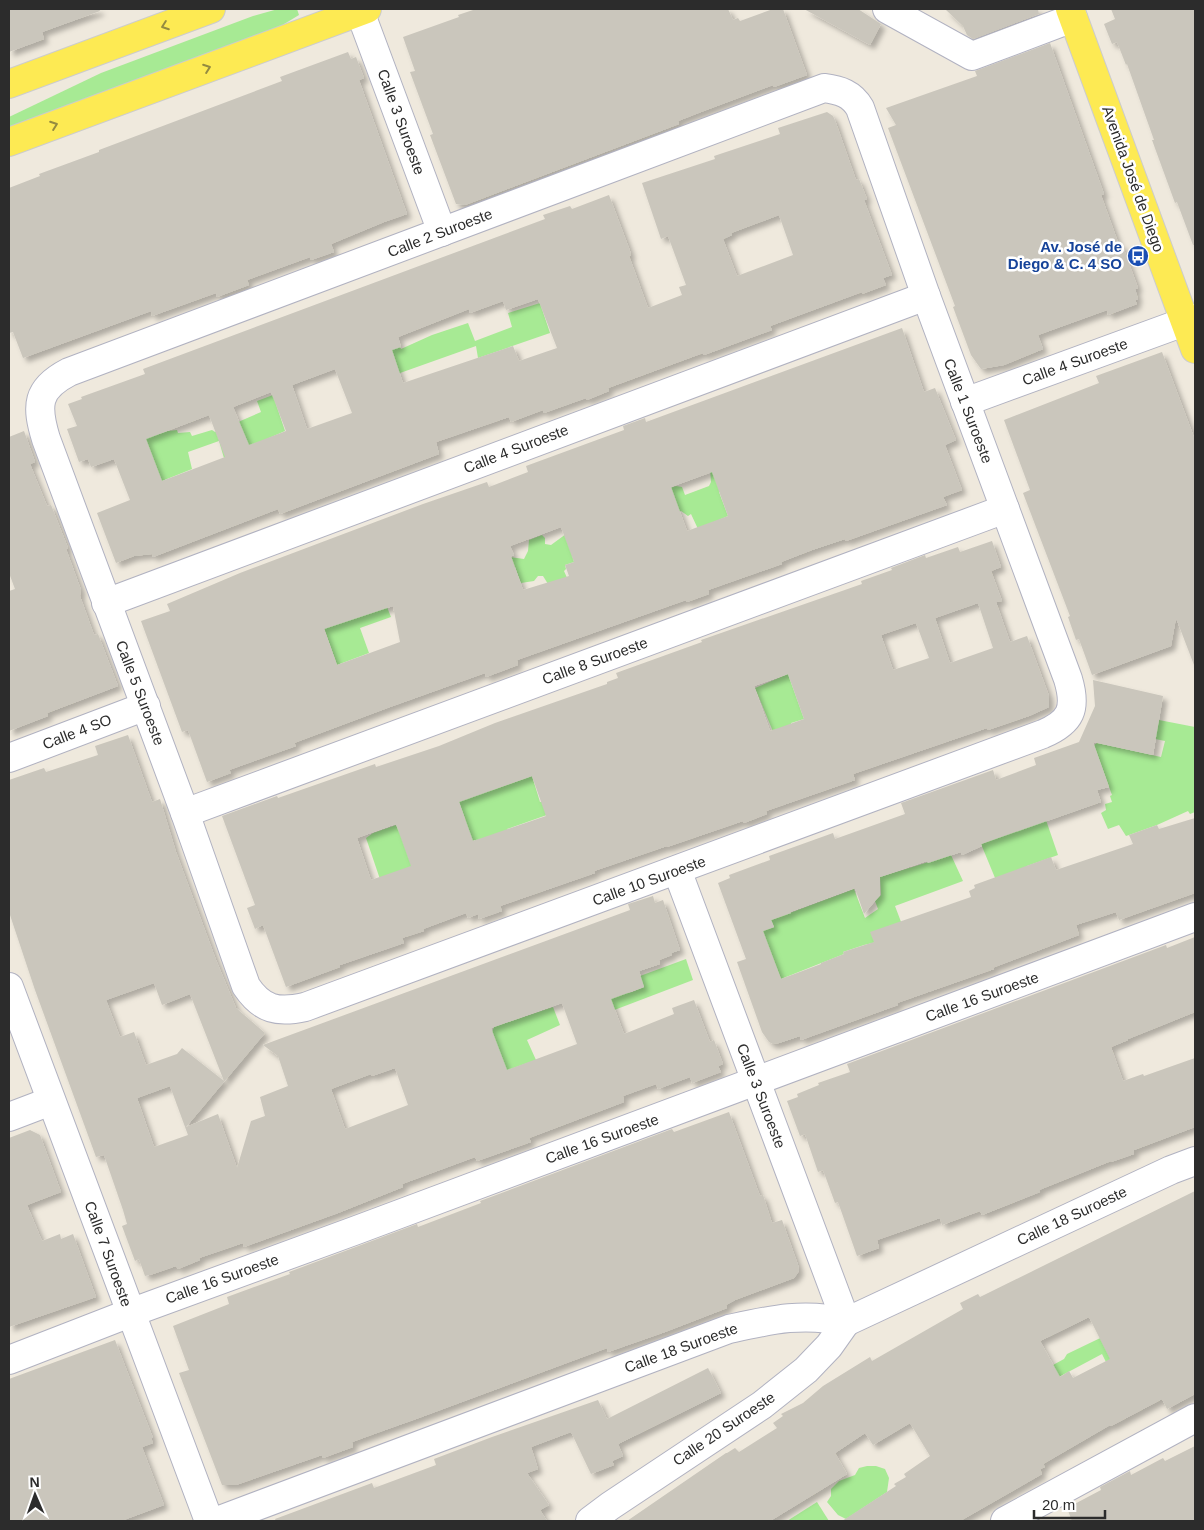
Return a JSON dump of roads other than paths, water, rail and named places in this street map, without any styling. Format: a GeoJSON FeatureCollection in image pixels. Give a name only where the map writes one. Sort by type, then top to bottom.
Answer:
{"type":"FeatureCollection","features":[{"type":"Feature","properties":{"kind":"main road"},"geometry":{"type":"LineString","coordinates":[[9,84],[211,9]]}},
{"type":"Feature","properties":{"kind":"main road"},"geometry":{"type":"LineString","coordinates":[[9,142],[362,10]]}},
{"type":"Feature","properties":{"kind":"main road","name":"Avenida José de Diego"},"geometry":{"type":"LineString","coordinates":[[1072,13],[1190,320],[1195,349]]}},
{"type":"Feature","properties":{"kind":"street"},"geometry":{"type":"LineString","coordinates":[[888,9],[972,56],[1072,13]]}},
{"type":"Feature","properties":{"kind":"street","name":"Calle 3 Suroeste"},"geometry":{"type":"LineString","coordinates":[[362,10],[442,232]]}},
{"type":"Feature","properties":{"kind":"street","name":"Calle 2 Suroeste"},"geometry":{"type":"LineString","coordinates":[[48,386],[69,372],[824,88],[835,89]]}},
{"type":"Feature","properties":{"kind":"street","name":"Calle 1 Suroeste"},"geometry":{"type":"LineString","coordinates":[[835,89],[855,100],[860,108],[926,296],[1068,679],[1072,697],[1067,717],[1059,727],[1043,734]]}},
{"type":"Feature","properties":{"kind":"street","name":"Calle 4 Suroeste"},"geometry":{"type":"LineString","coordinates":[[106,602],[926,296]]}},
{"type":"Feature","properties":{"kind":"street","name":"Calle 4 Suroeste"},"geometry":{"type":"LineString","coordinates":[[965,402],[1190,320]]}},
{"type":"Feature","properties":{"kind":"street","name":"Calle 5 Suroeste"},"geometry":{"type":"LineString","coordinates":[[48,386],[41,397],[39,408],[40,420],[185,813],[246,986],[254,998]]}},
{"type":"Feature","properties":{"kind":"street","name":"Calle 8 Suroeste"},"geometry":{"type":"LineString","coordinates":[[185,813],[1005,509]]}},
{"type":"Feature","properties":{"kind":"street","name":"Calle 4 SO"},"geometry":{"type":"LineString","coordinates":[[9,758],[146,706]]}},
{"type":"Feature","properties":{"kind":"street","name":"Calle 10 Suroeste"},"geometry":{"type":"LineString","coordinates":[[254,998],[266,1006],[277,1010],[305,1008],[1043,734]]}},
{"type":"Feature","properties":{"kind":"street","name":"Calle 3 Suroeste"},"geometry":{"type":"LineString","coordinates":[[677,870],[846,1322]]}},
{"type":"Feature","properties":{"kind":"street","name":"Calle 16 Suroeste"},"geometry":{"type":"LineString","coordinates":[[9,1360],[130,1313],[1195,918]]}},
{"type":"Feature","properties":{"kind":"street","name":"Calle 7 Suroeste"},"geometry":{"type":"LineString","coordinates":[[9,987],[209,1521]]}},
{"type":"Feature","properties":{"kind":"street"},"geometry":{"type":"LineString","coordinates":[[9,1117],[51,1101]]}},
{"type":"Feature","properties":{"kind":"street","name":"Calle 18 Suroeste"},"geometry":{"type":"LineString","coordinates":[[217,1521],[728,1329],[777,1318],[822,1318],[846,1322],[1162,1174],[1195,1161]]}},
{"type":"Feature","properties":{"kind":"street","name":"Calle 20 Suroeste"},"geometry":{"type":"LineString","coordinates":[[590,1521],[762,1405],[806,1370],[829,1346],[846,1322]]}},
{"type":"Feature","properties":{"kind":"street"},"geometry":{"type":"LineString","coordinates":[[1005,1521],[1195,1418]]}},
{"type":"Feature","properties":{"kind":"place","name":"Av. José de Diego & C. 4 SO"},"geometry":{"type":"Point","coordinates":[1138,256]}}]}
